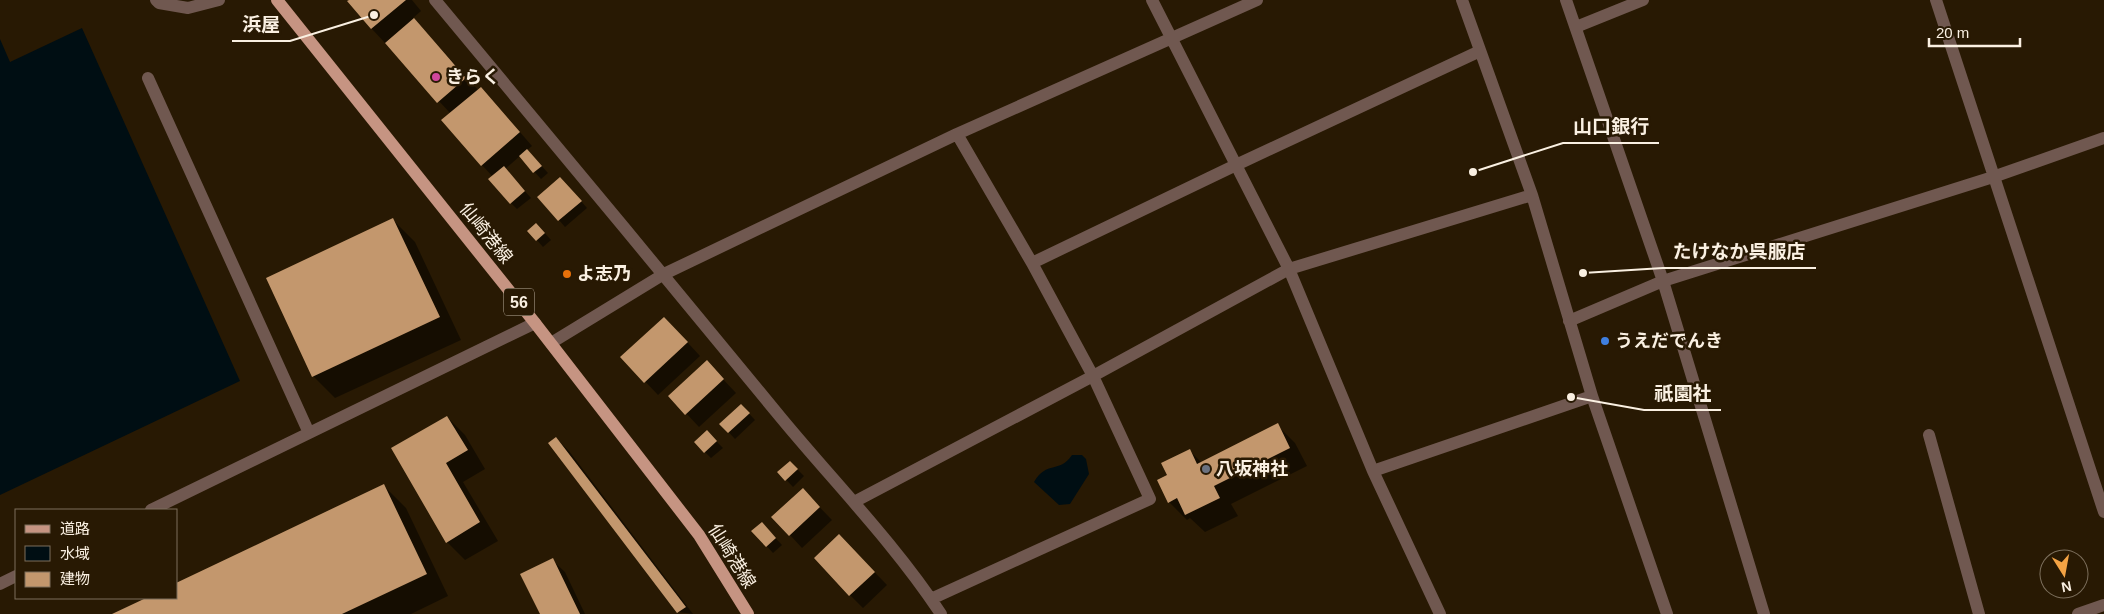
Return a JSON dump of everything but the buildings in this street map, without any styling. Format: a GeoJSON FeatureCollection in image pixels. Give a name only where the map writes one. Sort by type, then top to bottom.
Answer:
{"type":"FeatureCollection","features":[{"type":"Feature","properties":{"kind":"main road","name":"仙崎港線"},"geometry":{"type":"LineString","coordinates":[[277,0],[551,343],[699,535],[748,614]]}},
{"type":"Feature","properties":{"kind":"street"},"geometry":{"type":"LineString","coordinates":[[156,0],[188,8],[219,0]]}},
{"type":"Feature","properties":{"kind":"street"},"geometry":{"type":"LineString","coordinates":[[435,0],[664,274],[784,422],[854,502],[941,614]]}},
{"type":"Feature","properties":{"kind":"street"},"geometry":{"type":"LineString","coordinates":[[1152,0],[1289,268],[1373,471],[1440,614]]}},
{"type":"Feature","properties":{"kind":"street"},"geometry":{"type":"LineString","coordinates":[[551,343],[664,274],[957,134],[1257,0]]}},
{"type":"Feature","properties":{"kind":"street"},"geometry":{"type":"LineString","coordinates":[[1462,0],[1532,195],[1592,396],[1667,614]]}},
{"type":"Feature","properties":{"kind":"street"},"geometry":{"type":"LineString","coordinates":[[1566,0],[1663,281],[1764,614]]}},
{"type":"Feature","properties":{"kind":"street"},"geometry":{"type":"LineString","coordinates":[[1576,27],[1643,0]]}},
{"type":"Feature","properties":{"kind":"street"},"geometry":{"type":"LineString","coordinates":[[1936,0],[2104,512]]}},
{"type":"Feature","properties":{"kind":"street"},"geometry":{"type":"LineString","coordinates":[[1032,262],[1480,52]]}},
{"type":"Feature","properties":{"kind":"street"},"geometry":{"type":"LineString","coordinates":[[148,78],[308,434]]}},
{"type":"Feature","properties":{"kind":"street"},"geometry":{"type":"LineString","coordinates":[[931,599],[1150,499],[1093,376],[1032,262],[957,134]]}},
{"type":"Feature","properties":{"kind":"street"},"geometry":{"type":"LineString","coordinates":[[1569,320],[1663,281],[1993,177],[2104,138]]}},
{"type":"Feature","properties":{"kind":"street"},"geometry":{"type":"LineString","coordinates":[[854,502],[1093,376],[1289,268],[1532,195]]}},
{"type":"Feature","properties":{"kind":"street"},"geometry":{"type":"LineString","coordinates":[[153,509],[535,323]]}},
{"type":"Feature","properties":{"kind":"street"},"geometry":{"type":"LineString","coordinates":[[1373,471],[1592,396]]}},
{"type":"Feature","properties":{"kind":"street"},"geometry":{"type":"LineString","coordinates":[[1929,435],[1979,614]]}},
{"type":"Feature","properties":{"kind":"street"},"geometry":{"type":"LineString","coordinates":[[0,584],[15,576]]}},
{"type":"Feature","properties":{"kind":"street"},"geometry":{"type":"LineString","coordinates":[[2078,614],[2104,605]]}},
{"type":"Feature","properties":{"kind":"water"},"geometry":{"type":"Polygon","coordinates":[[[82,28],[240,381],[0,495],[0,39],[10,62],[82,28]]]}},
{"type":"Feature","properties":{"kind":"water"},"geometry":{"type":"Polygon","coordinates":[[[1072,455],[1082,455],[1086,459],[1089,474],[1070,504],[1059,505],[1034,482],[1044,471],[1062,464],[1072,455]]]}},
{"type":"Feature","properties":{"kind":"place","name":"浜屋"},"geometry":{"type":"Point","coordinates":[374,15]}},
{"type":"Feature","properties":{"kind":"place","name":"きらく"},"geometry":{"type":"Point","coordinates":[436,77]}},
{"type":"Feature","properties":{"kind":"place","name":"山口銀行"},"geometry":{"type":"Point","coordinates":[1473,172]}},
{"type":"Feature","properties":{"kind":"place","name":"たけなか呉服店"},"geometry":{"type":"Point","coordinates":[1583,273]}},
{"type":"Feature","properties":{"kind":"place","name":"よ志乃"},"geometry":{"type":"Point","coordinates":[567,274]}},
{"type":"Feature","properties":{"kind":"place","name":"うえだでんき"},"geometry":{"type":"Point","coordinates":[1605,341]}},
{"type":"Feature","properties":{"kind":"place","name":"祇園社"},"geometry":{"type":"Point","coordinates":[1571,397]}},
{"type":"Feature","properties":{"kind":"place","name":"八坂神社"},"geometry":{"type":"Point","coordinates":[1206,469]}}]}
